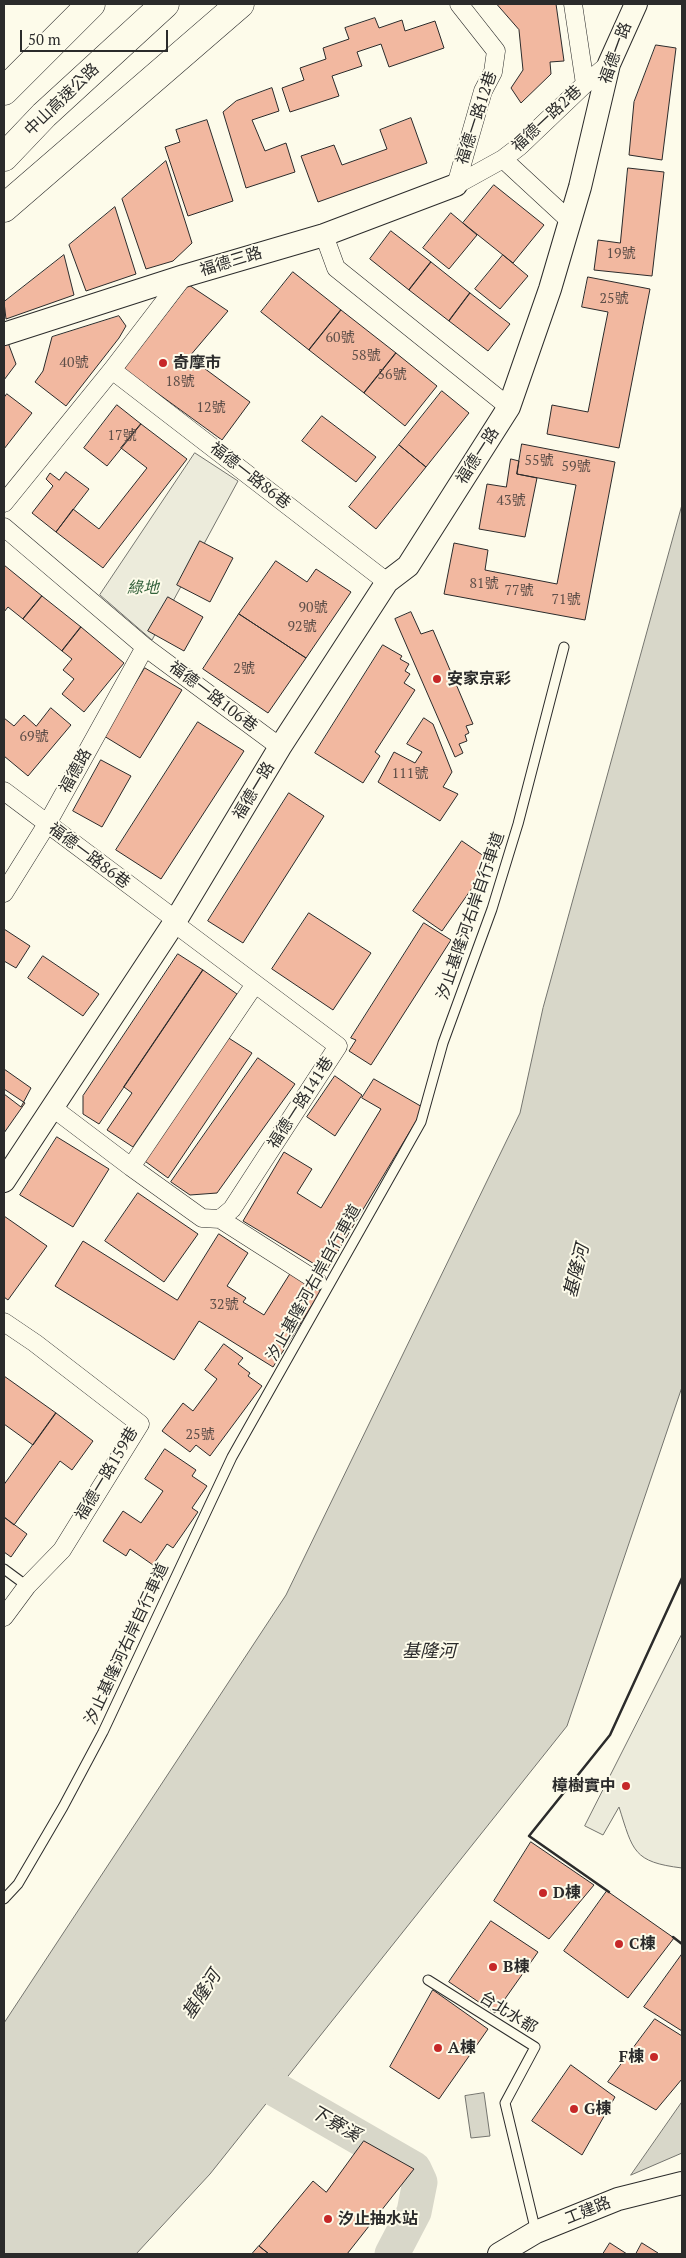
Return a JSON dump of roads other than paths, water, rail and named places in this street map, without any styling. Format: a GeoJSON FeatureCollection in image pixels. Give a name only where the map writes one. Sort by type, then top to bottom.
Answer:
{"type":"FeatureCollection","features":[{"type":"Feature","properties":{"kind":"highway"},"geometry":{"type":"LineString","coordinates":[[4,91],[90,4]]}},
{"type":"Feature","properties":{"kind":"highway","name":"中山高速公路"},"geometry":{"type":"LineString","coordinates":[[4,157],[44,115],[164,4]]}},
{"type":"Feature","properties":{"kind":"highway"},"geometry":{"type":"LineString","coordinates":[[4,208],[240,4]]}},
{"type":"Feature","properties":{"kind":"street","name":"福德一路12巷"},"geometry":{"type":"LineString","coordinates":[[456,185],[483,91],[493,72],[496,51],[459,4]]}},
{"type":"Feature","properties":{"kind":"street","name":"福德一路2巷"},"geometry":{"type":"LineString","coordinates":[[573,4],[585,84]]}},
{"type":"Feature","properties":{"kind":"street","name":"福德一路"},"geometry":{"type":"LineString","coordinates":[[4,1181],[175,922],[280,747],[387,582],[408,566],[509,408],[550,289],[580,187],[609,64],[636,4]]}},
{"type":"Feature","properties":{"kind":"street","name":"福德一路2巷"},"geometry":{"type":"LineString","coordinates":[[456,185],[503,159],[520,146],[585,84],[609,64]]}},
{"type":"Feature","properties":{"kind":"street"},"geometry":{"type":"LineString","coordinates":[[503,159],[569,220]]}},
{"type":"Feature","properties":{"kind":"street","name":"福德三路"},"geometry":{"type":"LineString","coordinates":[[4,334],[184,276],[324,235],[456,185]]}},
{"type":"Feature","properties":{"kind":"street"},"geometry":{"type":"LineString","coordinates":[[324,235],[336,268],[509,408]]}},
{"type":"Feature","properties":{"kind":"street"},"geometry":{"type":"LineString","coordinates":[[4,502],[112,370],[184,276]]}},
{"type":"Feature","properties":{"kind":"street","name":"福德一路86巷"},"geometry":{"type":"LineString","coordinates":[[112,370],[387,582]]}},
{"type":"Feature","properties":{"kind":"street"},"geometry":{"type":"LineString","coordinates":[[4,527],[145,647]]}},
{"type":"Feature","properties":{"kind":"street","name":"福德一路106巷"},"geometry":{"type":"LineString","coordinates":[[145,647],[280,747]]}},
{"type":"Feature","properties":{"kind":"street","name":"福德路"},"geometry":{"type":"LineString","coordinates":[[4,893],[47,824],[145,647]]}},
{"type":"Feature","properties":{"kind":"street","name":"福德一路86巷"},"geometry":{"type":"LineString","coordinates":[[4,791],[175,922]]}},
{"type":"Feature","properties":{"kind":"street","name":"福德一路141巷"},"geometry":{"type":"LineString","coordinates":[[175,922],[338,1046],[232,1209],[220,1218]]}},
{"type":"Feature","properties":{"kind":"street"},"geometry":{"type":"LineString","coordinates":[[131,1168],[255,984]]}},
{"type":"Feature","properties":{"kind":"street"},"geometry":{"type":"LineString","coordinates":[[53,1108],[131,1168],[202,1218],[220,1218],[317,1281]]}},
{"type":"Feature","properties":{"kind":"street","name":"福德一路159巷"},"geometry":{"type":"LineString","coordinates":[[4,1322],[35,1343],[140,1424],[62,1550],[27,1586]]}},
{"type":"Feature","properties":{"kind":"street"},"geometry":{"type":"LineString","coordinates":[[4,1617],[27,1586]]}},
{"type":"Feature","properties":{"kind":"street","name":"工建路"},"geometry":{"type":"LineString","coordinates":[[499,2254],[536,2232],[618,2199],[682,2183]]}},
{"type":"Feature","properties":{"kind":"lane","name":"汐止基隆河右岸自行車道"},"geometry":{"type":"LineString","coordinates":[[4,1899],[18,1884],[63,1807],[102,1732],[232,1458],[421,1122],[443,1043],[492,909],[518,824],[564,647]]}},
{"type":"Feature","properties":{"kind":"lane"},"geometry":{"type":"LineString","coordinates":[[4,1570],[27,1586]]}},
{"type":"Feature","properties":{"kind":"lane","name":"台北水都"},"geometry":{"type":"LineString","coordinates":[[428,1980],[534,2047],[505,2104],[536,2232]]}},
{"type":"Feature","properties":{"kind":"water","name":"基隆河"},"geometry":{"type":"Polygon","coordinates":[[[682,505],[682,1387],[567,1726],[210,2174],[136,2254],[4,2254],[4,2023],[286,1595],[520,1113],[543,1008],[682,505]]]}},
{"type":"Feature","properties":{"kind":"water"},"geometry":{"type":"Polygon","coordinates":[[[484,2093],[490,2136],[471,2138],[465,2096],[484,2093]]]}},
{"type":"Feature","properties":{"kind":"water"},"geometry":{"type":"Polygon","coordinates":[[[682,2102],[682,2153],[631,2175],[682,2102]]]}},
{"type":"Feature","properties":{"kind":"waterway","name":"下寮溪"},"geometry":{"type":"LineString","coordinates":[[235,2066],[414,2169],[420,2182],[414,2212],[392,2254]]}},
{"type":"Feature","properties":{"kind":"place","name":"奇摩市"},"geometry":{"type":"Point","coordinates":[163,363]}},
{"type":"Feature","properties":{"kind":"place","name":"安家京彩"},"geometry":{"type":"Point","coordinates":[437,679]}},
{"type":"Feature","properties":{"kind":"place","name":"樟樹實中"},"geometry":{"type":"Point","coordinates":[626,1786]}},
{"type":"Feature","properties":{"kind":"place","name":"D棟"},"geometry":{"type":"Point","coordinates":[543,1893]}},
{"type":"Feature","properties":{"kind":"place","name":"C棟"},"geometry":{"type":"Point","coordinates":[619,1944]}},
{"type":"Feature","properties":{"kind":"place","name":"B棟"},"geometry":{"type":"Point","coordinates":[493,1967]}},
{"type":"Feature","properties":{"kind":"place","name":"A棟"},"geometry":{"type":"Point","coordinates":[438,2048]}},
{"type":"Feature","properties":{"kind":"place","name":"F棟"},"geometry":{"type":"Point","coordinates":[654,2057]}},
{"type":"Feature","properties":{"kind":"place","name":"G棟"},"geometry":{"type":"Point","coordinates":[574,2109]}},
{"type":"Feature","properties":{"kind":"place","name":"汐止抽水站"},"geometry":{"type":"Point","coordinates":[328,2219]}},
{"type":"Feature","properties":{"kind":"park label","name":"綠地"},"geometry":{"type":"Point","coordinates":[143,588]}}]}
